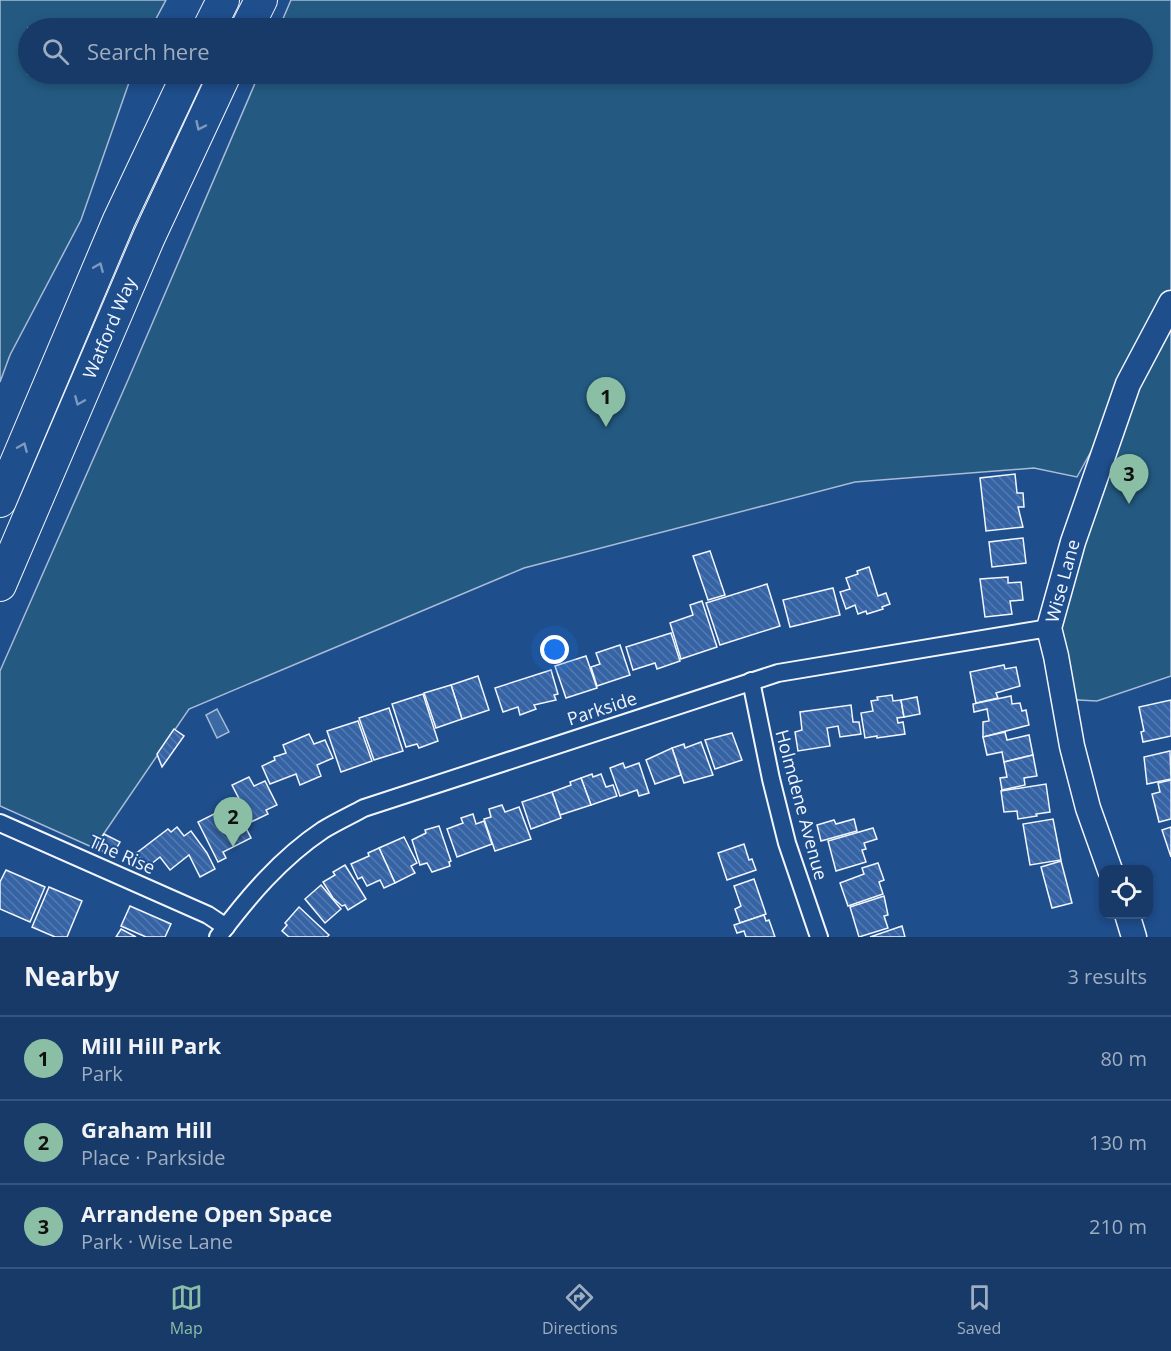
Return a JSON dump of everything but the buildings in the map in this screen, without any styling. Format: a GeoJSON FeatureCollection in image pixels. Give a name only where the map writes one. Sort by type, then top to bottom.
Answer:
{"type":"FeatureCollection","features":[{"type":"Feature","properties":{"kind":"highway"},"geometry":{"type":"LineString","coordinates":[[214,18],[223,0]]}},
{"type":"Feature","properties":{"kind":"highway"},"geometry":{"type":"LineString","coordinates":[[252,18],[261,0]]}},
{"type":"Feature","properties":{"kind":"highway","name":"Watford Way"},"geometry":{"type":"LineString","coordinates":[[0,501],[119,220],[183,84]]}},
{"type":"Feature","properties":{"kind":"highway","name":"Watford Way"},"geometry":{"type":"LineString","coordinates":[[0,585],[149,237],[220,84]]}},
{"type":"Feature","properties":{"kind":"street","name":"Wise Lane"},"geometry":{"type":"LineString","coordinates":[[1108,865],[1088,808],[1072,746],[1049,627],[1072,542],[1128,384],[1171,303]]}},
{"type":"Feature","properties":{"kind":"street","name":"Parkside"},"geometry":{"type":"LineString","coordinates":[[222,932],[256,888],[292,854],[324,830],[364,808],[778,673],[1049,627]]}},
{"type":"Feature","properties":{"kind":"street","name":"Holmdene Avenue"},"geometry":{"type":"LineString","coordinates":[[751,681],[787,843],[819,937]]}},
{"type":"Feature","properties":{"kind":"street","name":"The Rise"},"geometry":{"type":"LineString","coordinates":[[0,823],[208,915],[222,932]]}},
{"type":"Feature","properties":{"kind":"street"},"geometry":{"type":"LineString","coordinates":[[1128,919],[1134,937]]}},
{"type":"Feature","properties":{"kind":"shaded area"},"geometry":{"type":"Polygon","coordinates":[[[0,0],[166,0],[156,18],[18,18],[18,84],[129,84],[81,220],[10,355],[0,382],[0,0]]]}},
{"type":"Feature","properties":{"kind":"shaded area"},"geometry":{"type":"Polygon","coordinates":[[[291,0],[1171,0],[1171,676],[1097,701],[1059,699],[1044,624],[1127,386],[1077,477],[1034,468],[855,482],[524,568],[189,709],[94,848],[0,806],[0,671],[255,84],[1153,84],[1153,18],[283,18],[291,0]]]}},
{"type":"Feature","properties":{"kind":"shaded area"},"geometry":{"type":"Polygon","coordinates":[[[217,709],[229,732],[217,738],[206,715],[217,709]]]}},
{"type":"Feature","properties":{"kind":"place","name":"Mill Hill Park"},"geometry":{"type":"Point","coordinates":[606,427]}},
{"type":"Feature","properties":{"kind":"place","name":"Arrandene Open Space"},"geometry":{"type":"Point","coordinates":[1129,504]}},
{"type":"Feature","properties":{"kind":"place","name":"Graham Hill"},"geometry":{"type":"Point","coordinates":[233,847]}}]}
